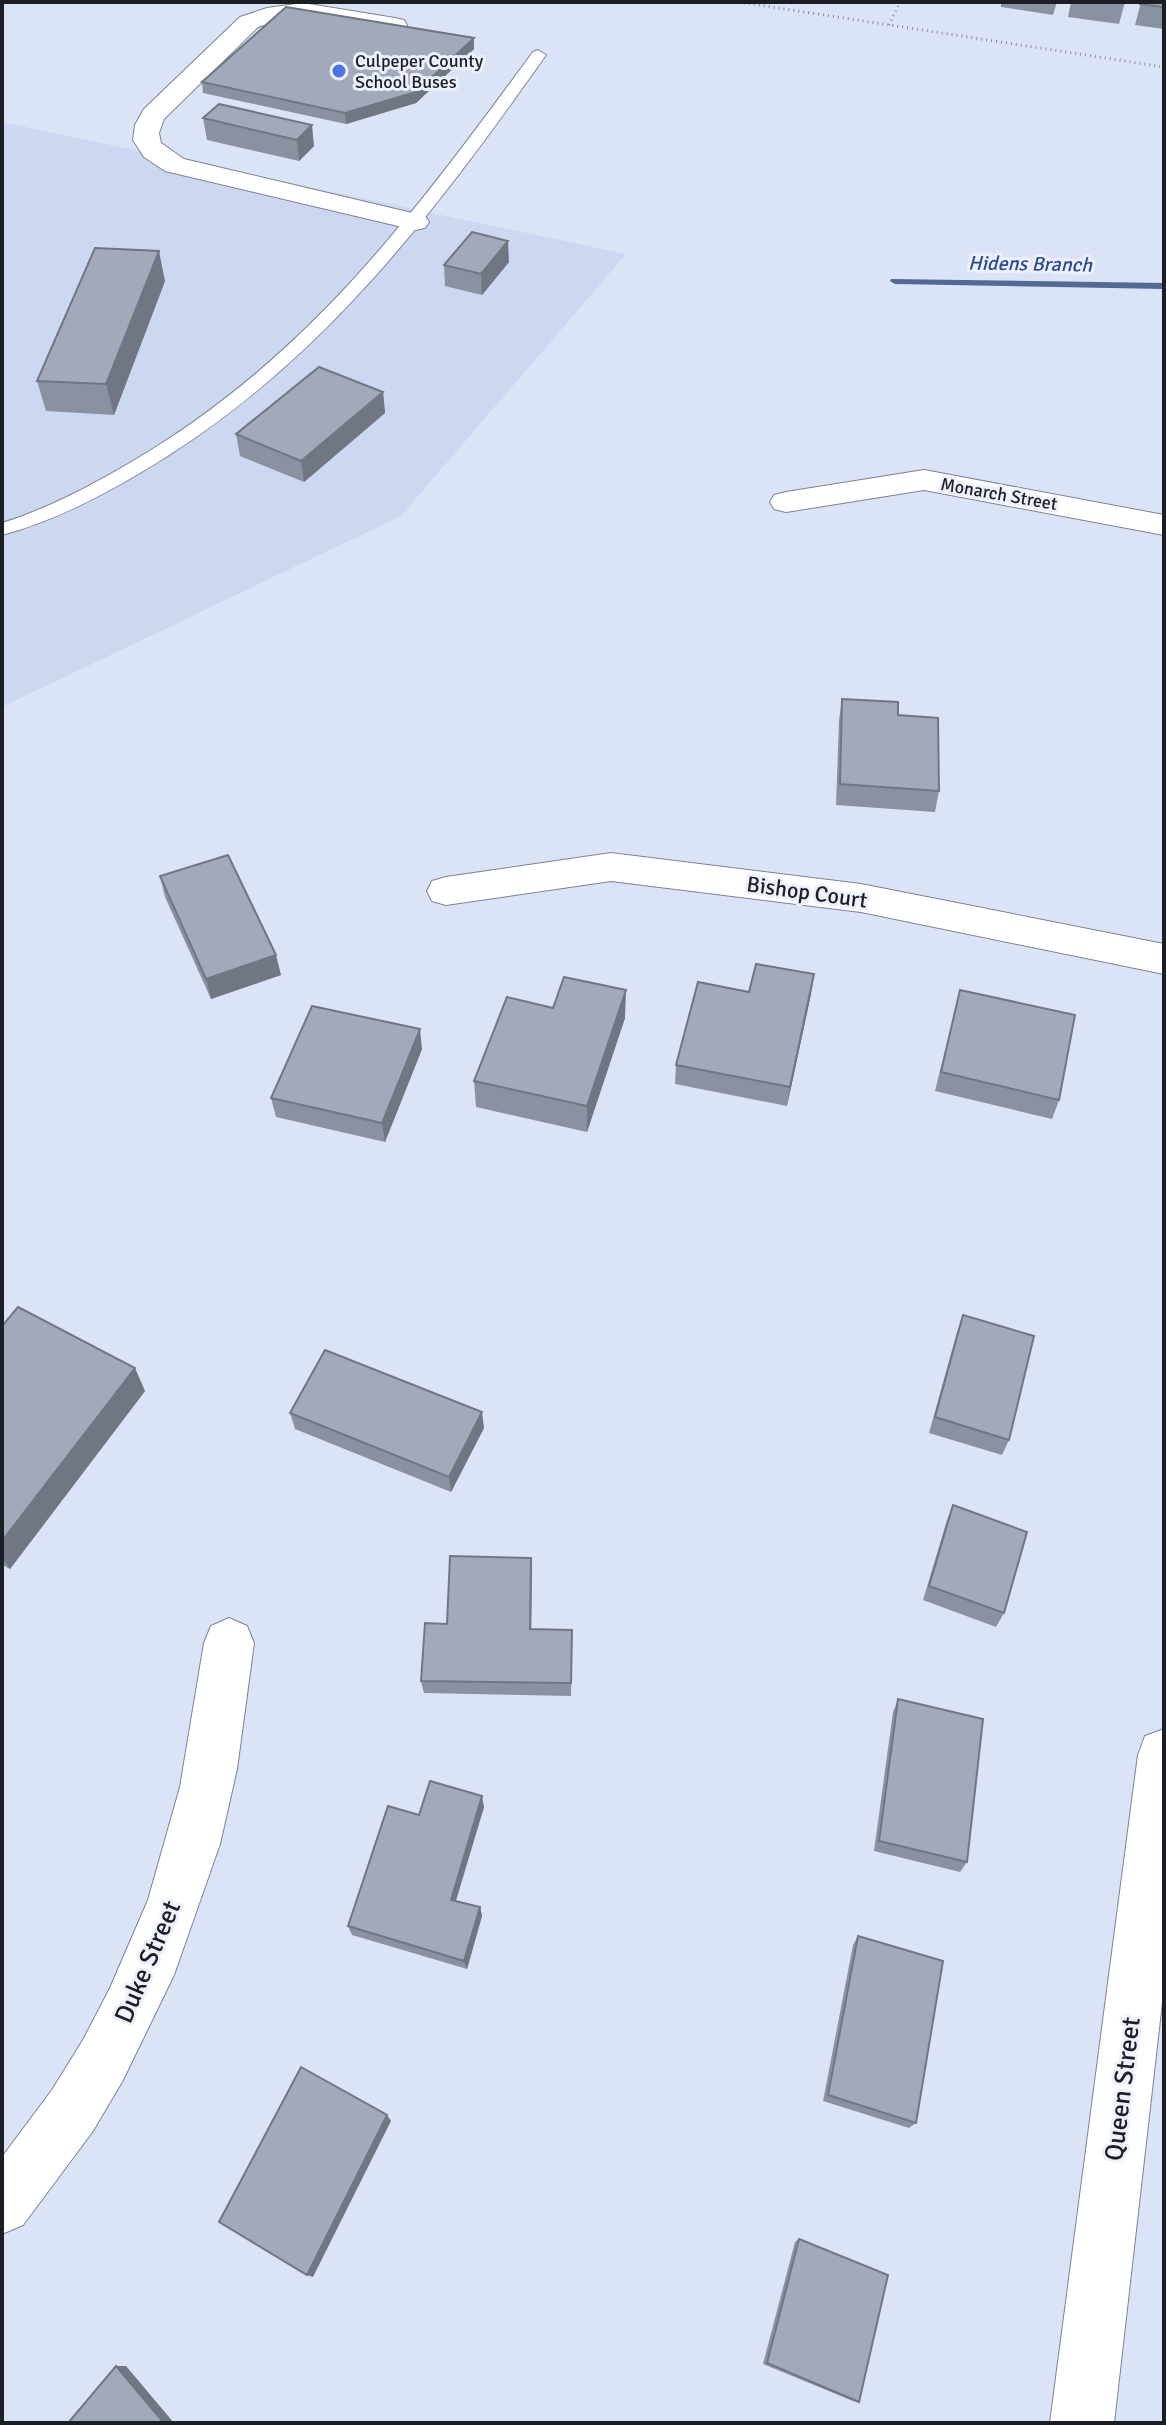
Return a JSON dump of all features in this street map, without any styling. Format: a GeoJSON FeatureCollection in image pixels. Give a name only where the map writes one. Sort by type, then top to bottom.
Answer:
{"type":"FeatureCollection","features":[{"type":"Feature","properties":{"kind":"street"},"geometry":{"type":"LineString","coordinates":[[395,25],[301,9],[264,15],[249,22],[153,115],[146,128],[146,143],[155,154],[175,165],[415,222]]}},
{"type":"Feature","properties":{"kind":"street","name":"Monarch Street"},"geometry":{"type":"LineString","coordinates":[[786,502],[924,480],[1164,525]]}},
{"type":"Feature","properties":{"kind":"street","name":"Bishop Court"},"geometry":{"type":"LineString","coordinates":[[446,891],[611,867],[861,898],[1164,959]]}},
{"type":"Feature","properties":{"kind":"street","name":"Duke Street"},"geometry":{"type":"LineString","coordinates":[[2,2204],[40,2159],[109,2052],[170,1922],[207,1787],[229,1643]]}},
{"type":"Feature","properties":{"kind":"street","name":"Queen Street"},"geometry":{"type":"LineString","coordinates":[[1082,2423],[1164,1755]]}},
{"type":"Feature","properties":{"kind":"lane"},"geometry":{"type":"LineString","coordinates":[[2,529],[24,523],[85,496],[154,458],[215,419],[266,378],[348,298],[415,222],[538,55]]}},
{"type":"Feature","properties":{"kind":"path"},"geometry":{"type":"LineString","coordinates":[[739,2],[1164,67]]}},
{"type":"Feature","properties":{"kind":"path"},"geometry":{"type":"LineString","coordinates":[[889,25],[900,2]]}},
{"type":"Feature","properties":{"kind":"shaded area"},"geometry":{"type":"Polygon","coordinates":[[[2,122],[626,254],[401,516],[2,707],[2,122]]]}},
{"type":"Feature","properties":{"kind":"building"},"geometry":{"type":"Polygon","coordinates":[[[1164,2],[1164,7],[1140,4],[1164,2]]]}},
{"type":"Feature","properties":{"kind":"building","name":"Culpeper County School Buses"},"geometry":{"type":"Polygon","coordinates":[[[286,7],[474,38],[416,92],[345,113],[202,82],[286,7]]]}},
{"type":"Feature","properties":{"kind":"building"},"geometry":{"type":"Polygon","coordinates":[[[219,104],[312,125],[297,140],[203,118],[219,104]]]}},
{"type":"Feature","properties":{"kind":"building"},"geometry":{"type":"Polygon","coordinates":[[[472,232],[508,241],[481,274],[444,265],[472,232]]]}},
{"type":"Feature","properties":{"kind":"building"},"geometry":{"type":"Polygon","coordinates":[[[95,248],[159,251],[106,384],[37,381],[95,248]]]}},
{"type":"Feature","properties":{"kind":"building"},"geometry":{"type":"Polygon","coordinates":[[[319,367],[383,392],[301,461],[236,434],[319,367]]]}},
{"type":"Feature","properties":{"kind":"building"},"geometry":{"type":"Polygon","coordinates":[[[842,699],[898,702],[898,715],[938,718],[939,791],[840,784],[842,699]]]}},
{"type":"Feature","properties":{"kind":"building"},"geometry":{"type":"Polygon","coordinates":[[[228,855],[276,955],[206,979],[160,876],[228,855]]]}},
{"type":"Feature","properties":{"kind":"building"},"geometry":{"type":"Polygon","coordinates":[[[756,964],[814,974],[790,1087],[676,1065],[698,982],[749,992],[756,964]]]}},
{"type":"Feature","properties":{"kind":"building"},"geometry":{"type":"Polygon","coordinates":[[[564,977],[626,990],[587,1106],[474,1081],[507,997],[553,1008],[564,977]]]}},
{"type":"Feature","properties":{"kind":"building"},"geometry":{"type":"Polygon","coordinates":[[[960,990],[1075,1015],[1059,1100],[941,1072],[960,990]]]}},
{"type":"Feature","properties":{"kind":"building"},"geometry":{"type":"Polygon","coordinates":[[[312,1006],[420,1029],[382,1123],[271,1098],[312,1006]]]}},
{"type":"Feature","properties":{"kind":"building"},"geometry":{"type":"Polygon","coordinates":[[[18,1307],[135,1368],[2,1541],[2,1326],[18,1307]]]}},
{"type":"Feature","properties":{"kind":"building"},"geometry":{"type":"Polygon","coordinates":[[[963,1315],[1034,1336],[1009,1440],[935,1417],[963,1315]]]}},
{"type":"Feature","properties":{"kind":"building"},"geometry":{"type":"Polygon","coordinates":[[[325,1350],[482,1412],[449,1477],[290,1413],[325,1350]]]}},
{"type":"Feature","properties":{"kind":"building"},"geometry":{"type":"Polygon","coordinates":[[[953,1505],[1027,1532],[1004,1613],[929,1586],[953,1505]]]}},
{"type":"Feature","properties":{"kind":"building"},"geometry":{"type":"Polygon","coordinates":[[[450,1556],[531,1558],[530,1629],[572,1630],[571,1683],[421,1681],[425,1623],[447,1624],[450,1556]]]}},
{"type":"Feature","properties":{"kind":"building"},"geometry":{"type":"Polygon","coordinates":[[[898,1699],[983,1719],[967,1862],[879,1841],[898,1699]]]}},
{"type":"Feature","properties":{"kind":"building"},"geometry":{"type":"Polygon","coordinates":[[[430,1781],[482,1796],[451,1900],[480,1907],[464,1961],[348,1926],[388,1806],[419,1815],[430,1781]]]}},
{"type":"Feature","properties":{"kind":"building"},"geometry":{"type":"Polygon","coordinates":[[[858,1936],[943,1961],[916,2123],[828,2095],[858,1936]]]}},
{"type":"Feature","properties":{"kind":"building"},"geometry":{"type":"Polygon","coordinates":[[[301,2067],[387,2115],[307,2275],[219,2222],[301,2067]]]}},
{"type":"Feature","properties":{"kind":"building"},"geometry":{"type":"Polygon","coordinates":[[[799,2239],[888,2275],[859,2402],[767,2363],[799,2239]]]}},
{"type":"Feature","properties":{"kind":"building"},"geometry":{"type":"Polygon","coordinates":[[[116,2366],[164,2423],[68,2423],[116,2366]]]}},
{"type":"Feature","properties":{"kind":"waterway","name":"Hidens Branch"},"geometry":{"type":"LineString","coordinates":[[895,281],[1164,286]]}},
{"type":"Feature","properties":{"kind":"place","name":"Culpeper County School Buses"},"geometry":{"type":"Point","coordinates":[339,71]}}]}
